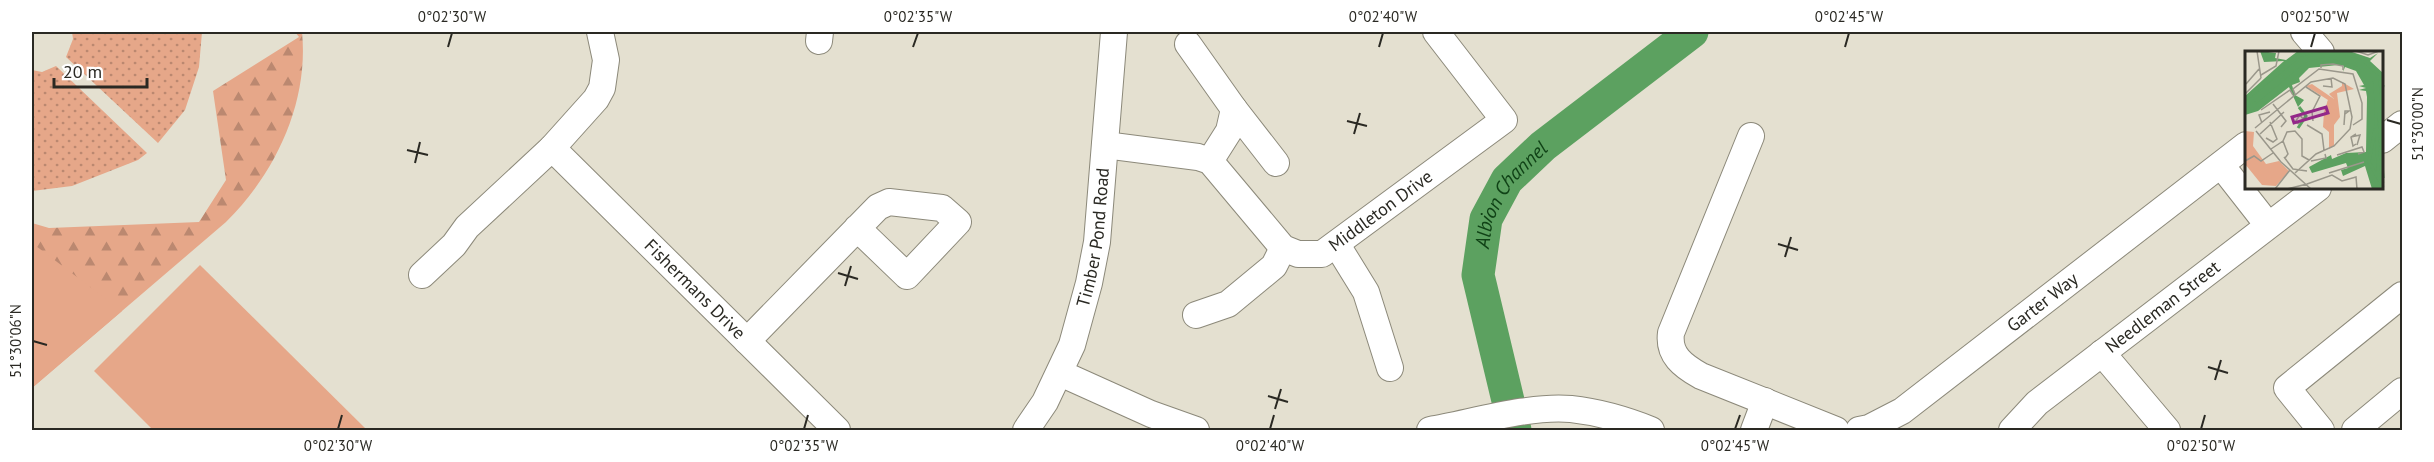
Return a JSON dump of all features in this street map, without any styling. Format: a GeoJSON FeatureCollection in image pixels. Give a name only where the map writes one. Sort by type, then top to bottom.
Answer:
{"type":"FeatureCollection","features":[{"type":"Feature","properties":{"kind":"street"},"geometry":{"type":"LineString","coordinates":[[422,275],[454,246],[467,227],[552,148],[586,112],[602,88],[606,60],[600,32]]}},
{"type":"Feature","properties":{"kind":"street","name":"Timber Pond Road"},"geometry":{"type":"LineString","coordinates":[[1026,430],[1045,402],[1072,345],[1097,242],[1114,32]]}},
{"type":"Feature","properties":{"kind":"street","name":"Middleton Drive"},"geometry":{"type":"LineString","coordinates":[[1283,248],[1298,254],[1322,254],[1504,120],[1436,32]]}},
{"type":"Feature","properties":{"kind":"street"},"geometry":{"type":"LineString","coordinates":[[2304,32],[2320,51]]}},
{"type":"Feature","properties":{"kind":"street"},"geometry":{"type":"LineString","coordinates":[[1188,44],[1276,163]]}},
{"type":"Feature","properties":{"kind":"street"},"geometry":{"type":"LineString","coordinates":[[1209,161],[1228,131],[1234,109]]}},
{"type":"Feature","properties":{"kind":"street"},"geometry":{"type":"LineString","coordinates":[[2383,139],[2403,124]]}},
{"type":"Feature","properties":{"kind":"street"},"geometry":{"type":"LineString","coordinates":[[1751,136],[1671,333],[1670,343],[1674,355],[1683,366],[1701,376],[1836,430]]}},
{"type":"Feature","properties":{"kind":"street"},"geometry":{"type":"LineString","coordinates":[[1105,146],[1198,157],[1209,161],[1283,248],[1274,266],[1228,304],[1196,315]]}},
{"type":"Feature","properties":{"kind":"street","name":"Garter Way"},"geometry":{"type":"LineString","coordinates":[[1859,430],[1869,428],[1902,411],[2245,147]]}},
{"type":"Feature","properties":{"kind":"street","name":"Fishermans Drive"},"geometry":{"type":"LineString","coordinates":[[552,148],[837,430]]}},
{"type":"Feature","properties":{"kind":"street"},"geometry":{"type":"LineString","coordinates":[[2221,165],[2268,225]]}},
{"type":"Feature","properties":{"kind":"street","name":"Needleman Street"},"geometry":{"type":"LineString","coordinates":[[2012,430],[2037,404],[2317,189]]}},
{"type":"Feature","properties":{"kind":"street"},"geometry":{"type":"LineString","coordinates":[[747,341],[857,228]]}},
{"type":"Feature","properties":{"kind":"street"},"geometry":{"type":"LineString","coordinates":[[1337,245],[1366,292],[1390,368]]}},
{"type":"Feature","properties":{"kind":"street"},"geometry":{"type":"LineString","coordinates":[[2310,427],[2287,388],[2403,295]]}},
{"type":"Feature","properties":{"kind":"street"},"geometry":{"type":"LineString","coordinates":[[2102,353],[2167,430]]}},
{"type":"Feature","properties":{"kind":"street"},"geometry":{"type":"LineString","coordinates":[[1060,373],[1151,414],[1196,430]]}},
{"type":"Feature","properties":{"kind":"street"},"geometry":{"type":"LineString","coordinates":[[2355,430],[2403,391]]}},
{"type":"Feature","properties":{"kind":"street"},"geometry":{"type":"LineString","coordinates":[[1754,430],[1765,401]]}},
{"type":"Feature","properties":{"kind":"street"},"geometry":{"type":"LineString","coordinates":[[1430,430],[1522,413],[1560,409],[1600,414],[1651,430]]}},
{"type":"Feature","properties":{"kind":"green space"},"geometry":{"type":"Polygon","coordinates":[[[72,32],[202,32],[199,67],[185,110],[158,143],[66,57],[73,39],[72,32]]]}},
{"type":"Feature","properties":{"kind":"green space"},"geometry":{"type":"Polygon","coordinates":[[[295,32],[302,32],[303,58],[294,110],[274,159],[244,203],[226,222],[32,388],[32,223],[49,228],[199,222],[226,180],[213,91],[299,37],[295,32]]]}},
{"type":"Feature","properties":{"kind":"green space"},"geometry":{"type":"Polygon","coordinates":[[[56,66],[147,153],[138,160],[72,186],[32,191],[32,70],[42,72],[56,66]]]}},
{"type":"Feature","properties":{"kind":"green space"},"geometry":{"type":"Polygon","coordinates":[[[32,243],[122,311],[32,388],[32,243]]]}},
{"type":"Feature","properties":{"kind":"green space"},"geometry":{"type":"Polygon","coordinates":[[[200,265],[367,430],[153,430],[94,371],[200,265]]]}},
{"type":"Feature","properties":{"kind":"waterway","name":"Albion Channel"},"geometry":{"type":"LineString","coordinates":[[1515,430],[1478,275],[1486,219],[1507,180],[1543,146],[1692,32]]}}]}
